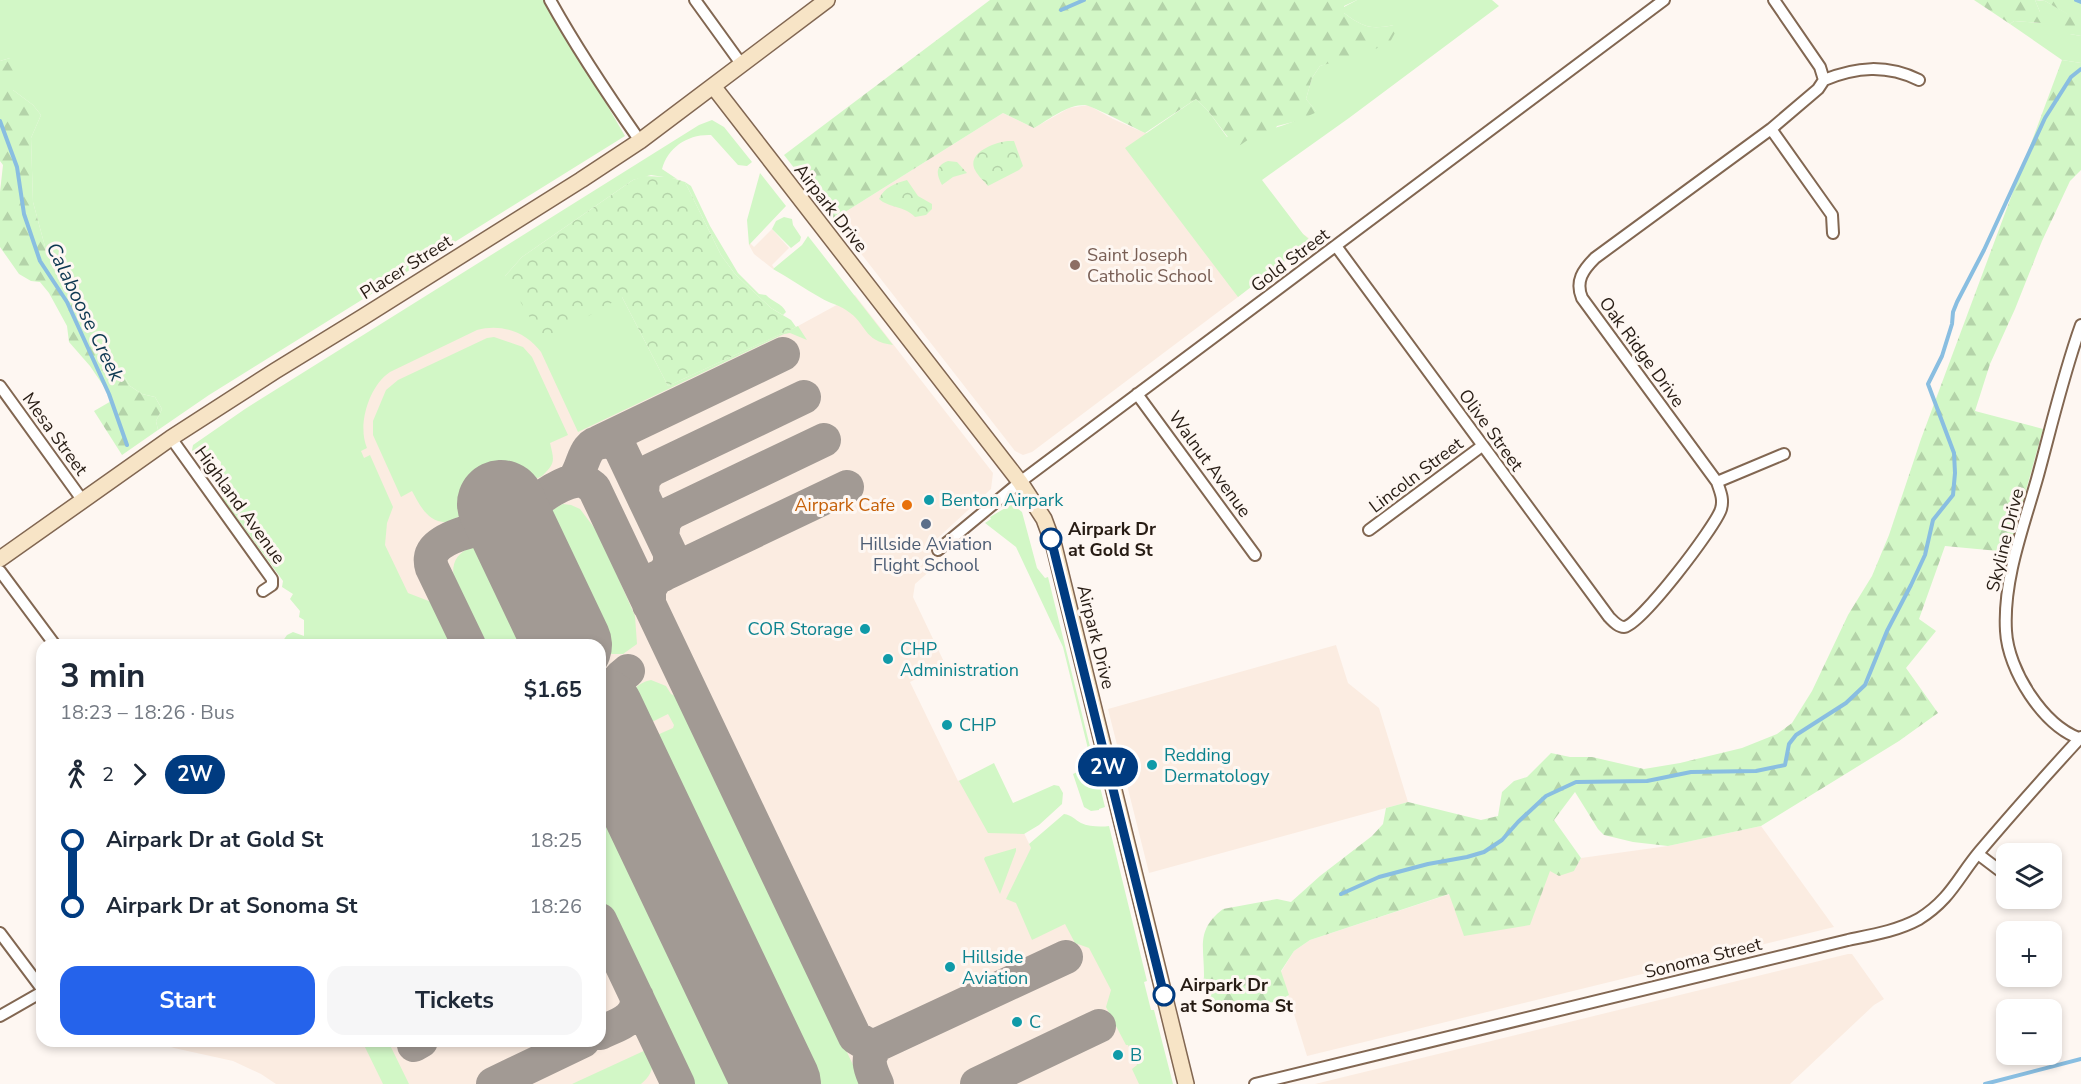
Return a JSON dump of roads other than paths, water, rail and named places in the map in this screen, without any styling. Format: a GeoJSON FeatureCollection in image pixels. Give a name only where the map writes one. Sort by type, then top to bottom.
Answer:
{"type":"FeatureCollection","features":[{"type":"Feature","properties":{"kind":"street"},"geometry":{"type":"LineString","coordinates":[[550,0],[602,86],[640,141]]}},
{"type":"Feature","properties":{"kind":"street"},"geometry":{"type":"LineString","coordinates":[[695,0],[742,65]]}},
{"type":"Feature","properties":{"kind":"street","name":"Placer Street"},"geometry":{"type":"LineString","coordinates":[[0,559],[171,438],[274,370],[363,317],[640,141],[827,0]]}},
{"type":"Feature","properties":{"kind":"street","name":"Gold Street"},"geometry":{"type":"LineString","coordinates":[[938,550],[1020,482],[1664,0]]}},
{"type":"Feature","properties":{"kind":"street"},"geometry":{"type":"LineString","coordinates":[[1774,0],[1820,67],[1824,80],[1868,69],[1893,70],[1919,80]]}},
{"type":"Feature","properties":{"kind":"street","name":"Oak Ridge Drive"},"geometry":{"type":"LineString","coordinates":[[1624,627],[1639,618],[1713,526],[1722,507],[1722,495],[1717,482],[1590,310],[1580,293],[1580,278],[1585,268],[1595,258],[1771,129],[1803,104],[1824,80]]}},
{"type":"Feature","properties":{"kind":"street","name":"Airpark Drive"},"geometry":{"type":"LineString","coordinates":[[714,87],[1020,482],[1044,519],[1054,546],[1186,1084]]}},
{"type":"Feature","properties":{"kind":"street"},"geometry":{"type":"LineString","coordinates":[[1771,129],[1832,215],[1833,233]]}},
{"type":"Feature","properties":{"kind":"street","name":"Olive Street"},"geometry":{"type":"LineString","coordinates":[[1336,246],[1609,617],[1624,627]]}},
{"type":"Feature","properties":{"kind":"street","name":"Skyline Drive"},"geometry":{"type":"LineString","coordinates":[[2080,738],[2068,734],[2056,724],[2024,686],[2009,651],[2005,615],[2015,556],[2081,325]]}},
{"type":"Feature","properties":{"kind":"street","name":"Mesa Street"},"geometry":{"type":"LineString","coordinates":[[0,386],[83,501]]}},
{"type":"Feature","properties":{"kind":"street","name":"Walnut Avenue"},"geometry":{"type":"LineString","coordinates":[[1137,394],[1255,555]]}},
{"type":"Feature","properties":{"kind":"street","name":"Highland Avenue"},"geometry":{"type":"LineString","coordinates":[[171,438],[272,579],[272,585],[263,591]]}},
{"type":"Feature","properties":{"kind":"street","name":"Lincoln Street"},"geometry":{"type":"LineString","coordinates":[[1369,530],[1482,446]]}},
{"type":"Feature","properties":{"kind":"street"},"geometry":{"type":"LineString","coordinates":[[1717,482],[1784,454]]}},
{"type":"Feature","properties":{"kind":"street"},"geometry":{"type":"LineString","coordinates":[[0,571],[51,639]]}},
{"type":"Feature","properties":{"kind":"street","name":"Sonoma Street"},"geometry":{"type":"LineString","coordinates":[[1255,1084],[1888,932],[1918,919],[1951,893],[1977,854],[2080,738]]}},
{"type":"Feature","properties":{"kind":"street"},"geometry":{"type":"LineString","coordinates":[[1977,854],[1996,868]]}},
{"type":"Feature","properties":{"kind":"street"},"geometry":{"type":"LineString","coordinates":[[0,933],[36,982]]}},
{"type":"Feature","properties":{"kind":"street"},"geometry":{"type":"LineString","coordinates":[[0,1016],[36,994]]}},
{"type":"Feature","properties":{"kind":"waterway"},"geometry":{"type":"LineString","coordinates":[[1061,10],[1084,0]]}},
{"type":"Feature","properties":{"kind":"waterway"},"geometry":{"type":"LineString","coordinates":[[2076,0],[2081,2]]}},
{"type":"Feature","properties":{"kind":"waterway"},"geometry":{"type":"LineString","coordinates":[[1341,894],[1379,877],[1484,852],[1502,840],[1546,796],[1576,782],[1647,781],[1691,772],[1756,771],[1785,765],[1789,744],[1796,735],[1846,703],[1865,685],[1887,631],[1925,555],[1933,520],[1953,495],[1954,453],[1928,384],[1942,356],[1952,324],[1953,312],[2045,118],[2071,77],[2081,69]]}},
{"type":"Feature","properties":{"kind":"waterway","name":"Calaboose Creek"},"geometry":{"type":"LineString","coordinates":[[0,121],[17,167],[24,214],[40,261],[67,302],[109,394],[127,445]]}},
{"type":"Feature","properties":{"kind":"waterway"},"geometry":{"type":"LineString","coordinates":[[1985,1084],[2081,1059]]}},
{"type":"Feature","properties":{"kind":"place","name":"Saint Joseph Catholic School"},"geometry":{"type":"Point","coordinates":[1075,265]}},
{"type":"Feature","properties":{"kind":"place","name":"Benton Airpark"},"geometry":{"type":"Point","coordinates":[929,500]}},
{"type":"Feature","properties":{"kind":"place","name":"Airpark Cafe"},"geometry":{"type":"Point","coordinates":[907,505]}},
{"type":"Feature","properties":{"kind":"place","name":"Hillside Aviation Flight School"},"geometry":{"type":"Point","coordinates":[926,524]}},
{"type":"Feature","properties":{"kind":"place","name":"Airpark Dr at Gold St"},"geometry":{"type":"Point","coordinates":[1051,539]}},
{"type":"Feature","properties":{"kind":"place","name":"COR Storage"},"geometry":{"type":"Point","coordinates":[865,629]}},
{"type":"Feature","properties":{"kind":"place","name":"CHP Administration"},"geometry":{"type":"Point","coordinates":[888,659]}},
{"type":"Feature","properties":{"kind":"place","name":"CHP"},"geometry":{"type":"Point","coordinates":[947,725]}},
{"type":"Feature","properties":{"kind":"place","name":"Redding Dermatology"},"geometry":{"type":"Point","coordinates":[1152,765]}},
{"type":"Feature","properties":{"kind":"place","name":"Hillside Aviation"},"geometry":{"type":"Point","coordinates":[950,967]}},
{"type":"Feature","properties":{"kind":"place","name":"Airpark Dr at Sonoma St"},"geometry":{"type":"Point","coordinates":[1164,995]}},
{"type":"Feature","properties":{"kind":"place","name":"C"},"geometry":{"type":"Point","coordinates":[1017,1022]}},
{"type":"Feature","properties":{"kind":"place","name":"B"},"geometry":{"type":"Point","coordinates":[1118,1055]}}]}
